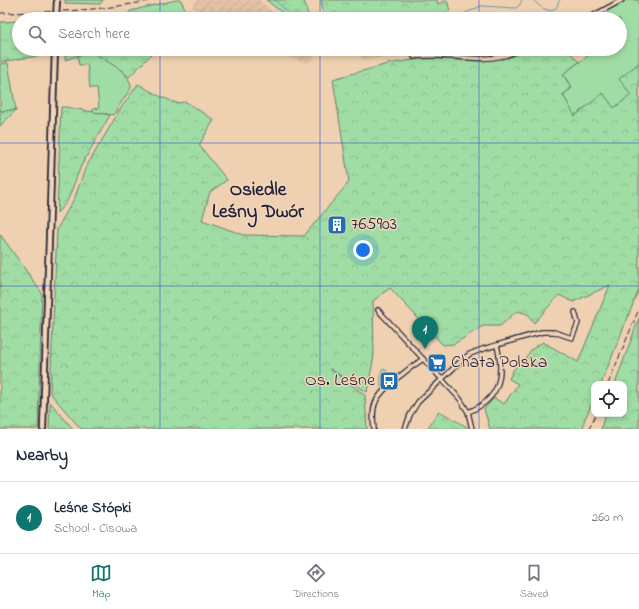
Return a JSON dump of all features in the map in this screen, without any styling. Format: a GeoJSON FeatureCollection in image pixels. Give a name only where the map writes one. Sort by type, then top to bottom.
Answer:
{"type":"FeatureCollection","features":[{"type":"Feature","properties":{"kind":"main road"},"geometry":{"type":"LineString","coordinates":[[56,12],[57,0]]}},
{"type":"Feature","properties":{"kind":"main road"},"geometry":{"type":"LineString","coordinates":[[43,429],[55,56]]}},
{"type":"Feature","properties":{"kind":"street"},"geometry":{"type":"LineString","coordinates":[[600,12],[622,0]]}},
{"type":"Feature","properties":{"kind":"street"},"geometry":{"type":"LineString","coordinates":[[414,57],[450,56],[484,58],[500,56]]}},
{"type":"Feature","properties":{"kind":"street"},"geometry":{"type":"LineString","coordinates":[[378,310],[460,399],[468,412],[472,429]]}},
{"type":"Feature","properties":{"kind":"street"},"geometry":{"type":"LineString","coordinates":[[405,429],[410,415],[418,402],[470,354],[542,332],[554,332],[572,338],[578,323],[575,312]]}},
{"type":"Feature","properties":{"kind":"street"},"geometry":{"type":"LineString","coordinates":[[468,412],[484,404],[497,387],[501,369],[497,345]]}},
{"type":"Feature","properties":{"kind":"street"},"geometry":{"type":"LineString","coordinates":[[374,429],[374,409],[379,395],[407,370],[423,359]]}},
{"type":"Feature","properties":{"kind":"shaded area"},"geometry":{"type":"Polygon","coordinates":[[[197,0],[259,0],[272,12],[198,12],[192,6],[197,0]]]}},
{"type":"Feature","properties":{"kind":"shaded area"},"geometry":{"type":"Polygon","coordinates":[[[287,56],[314,56],[307,63],[287,56]]]}},
{"type":"Feature","properties":{"kind":"shaded area"},"geometry":{"type":"Polygon","coordinates":[[[360,56],[394,56],[365,60],[360,56]]]}},
{"type":"Feature","properties":{"kind":"green space"},"geometry":{"type":"Polygon","coordinates":[[[65,0],[103,0],[100,4],[65,3],[65,0]]]}},
{"type":"Feature","properties":{"kind":"green space"},"geometry":{"type":"Polygon","coordinates":[[[181,0],[186,12],[130,12],[181,0]]]}},
{"type":"Feature","properties":{"kind":"green space"},"geometry":{"type":"Polygon","coordinates":[[[266,0],[304,0],[307,12],[281,12],[266,0]]]}},
{"type":"Feature","properties":{"kind":"green space"},"geometry":{"type":"Polygon","coordinates":[[[321,0],[437,0],[438,4],[447,0],[450,11],[447,12],[323,12],[321,0]]]}},
{"type":"Feature","properties":{"kind":"green space"},"geometry":{"type":"Polygon","coordinates":[[[626,0],[639,0],[639,63],[632,69],[631,95],[614,109],[603,94],[574,116],[563,95],[572,88],[563,74],[587,56],[627,56],[627,12],[605,12],[626,0]]]}},
{"type":"Feature","properties":{"kind":"green space"},"geometry":{"type":"Polygon","coordinates":[[[12,21],[12,56],[39,56],[0,62],[0,22],[12,21]]]}},
{"type":"Feature","properties":{"kind":"green space"},"geometry":{"type":"Polygon","coordinates":[[[65,56],[77,56],[65,60],[65,56]]]}},
{"type":"Feature","properties":{"kind":"green space"},"geometry":{"type":"Polygon","coordinates":[[[77,56],[99,56],[116,66],[127,76],[131,88],[113,115],[93,112],[93,109],[99,108],[97,88],[90,88],[87,64],[79,65],[77,56]]]}},
{"type":"Feature","properties":{"kind":"green space"},"geometry":{"type":"Polygon","coordinates":[[[99,56],[150,56],[129,77],[99,56]]]}},
{"type":"Feature","properties":{"kind":"green space"},"geometry":{"type":"Polygon","coordinates":[[[419,56],[466,56],[467,58],[494,56],[573,56],[579,62],[563,74],[571,88],[563,95],[575,116],[603,93],[614,108],[631,95],[619,79],[639,63],[639,289],[602,381],[591,381],[591,406],[584,421],[583,429],[490,429],[484,409],[494,398],[504,404],[518,384],[509,379],[513,370],[524,360],[532,349],[543,342],[578,362],[610,285],[573,302],[559,295],[534,323],[528,314],[517,311],[500,326],[483,326],[454,344],[443,345],[390,288],[373,301],[374,356],[367,392],[330,369],[365,395],[367,429],[81,429],[50,393],[57,229],[75,197],[85,169],[119,111],[138,84],[157,95],[176,103],[186,102],[214,120],[199,145],[227,180],[210,192],[202,220],[244,235],[304,236],[349,182],[333,79],[388,64],[419,59],[419,56]]]}},
{"type":"Feature","properties":{"kind":"green space"},"geometry":{"type":"Polygon","coordinates":[[[8,63],[16,110],[0,111],[0,64],[8,63]]]}},
{"type":"Feature","properties":{"kind":"green space"},"geometry":{"type":"Polygon","coordinates":[[[61,107],[110,115],[81,166],[67,202],[57,213],[61,107]]]}},
{"type":"Feature","properties":{"kind":"green space"},"geometry":{"type":"Polygon","coordinates":[[[16,110],[0,126],[0,111],[16,110]]]}},
{"type":"Feature","properties":{"kind":"green space"},"geometry":{"type":"Polygon","coordinates":[[[0,234],[42,293],[38,429],[0,429],[0,234]]]}},
{"type":"Feature","properties":{"kind":"green space"},"geometry":{"type":"Polygon","coordinates":[[[639,318],[639,429],[601,429],[604,417],[627,417],[627,381],[616,381],[639,318]]]}},
{"type":"Feature","properties":{"kind":"green space"},"geometry":{"type":"Polygon","coordinates":[[[383,368],[391,375],[381,387],[381,373],[383,368]]]}},
{"type":"Feature","properties":{"kind":"green space"},"geometry":{"type":"Polygon","coordinates":[[[50,402],[73,429],[49,429],[50,402]]]}},
{"type":"Feature","properties":{"kind":"green space"},"geometry":{"type":"Polygon","coordinates":[[[439,411],[467,427],[466,429],[427,429],[439,411]]]}},
{"type":"Feature","properties":{"kind":"waterway"},"geometry":{"type":"LineString","coordinates":[[275,0],[288,12]]}},
{"type":"Feature","properties":{"kind":"waterway"},"geometry":{"type":"LineString","coordinates":[[468,12],[481,6],[516,8],[522,0]]}},
{"type":"Feature","properties":{"kind":"waterway"},"geometry":{"type":"LineString","coordinates":[[533,0],[542,8],[551,11],[557,7],[560,0]]}},
{"type":"Feature","properties":{"kind":"railway"},"geometry":{"type":"LineString","coordinates":[[28,12],[96,9],[153,0]]}},
{"type":"Feature","properties":{"kind":"railway"},"geometry":{"type":"LineString","coordinates":[[0,13],[12,13]]}},
{"type":"Feature","properties":{"kind":"railway"},"geometry":{"type":"LineString","coordinates":[[609,381],[639,309]]}},
{"type":"Feature","properties":{"kind":"railway"},"geometry":{"type":"LineString","coordinates":[[589,429],[595,417]]}},
{"type":"Feature","properties":{"kind":"place","name":"765903"},"geometry":{"type":"Point","coordinates":[337,225]}},
{"type":"Feature","properties":{"kind":"place","name":"Leśne Stópki"},"geometry":{"type":"Point","coordinates":[425,349]}},
{"type":"Feature","properties":{"kind":"place","name":"Chata Polska"},"geometry":{"type":"Point","coordinates":[437,363]}},
{"type":"Feature","properties":{"kind":"place","name":"Os. Leśne"},"geometry":{"type":"Point","coordinates":[389,381]}},
{"type":"Feature","properties":{"kind":"district","name":"Osiedle Leśny Dwór"},"geometry":{"type":"Point","coordinates":[258,201]}}]}
